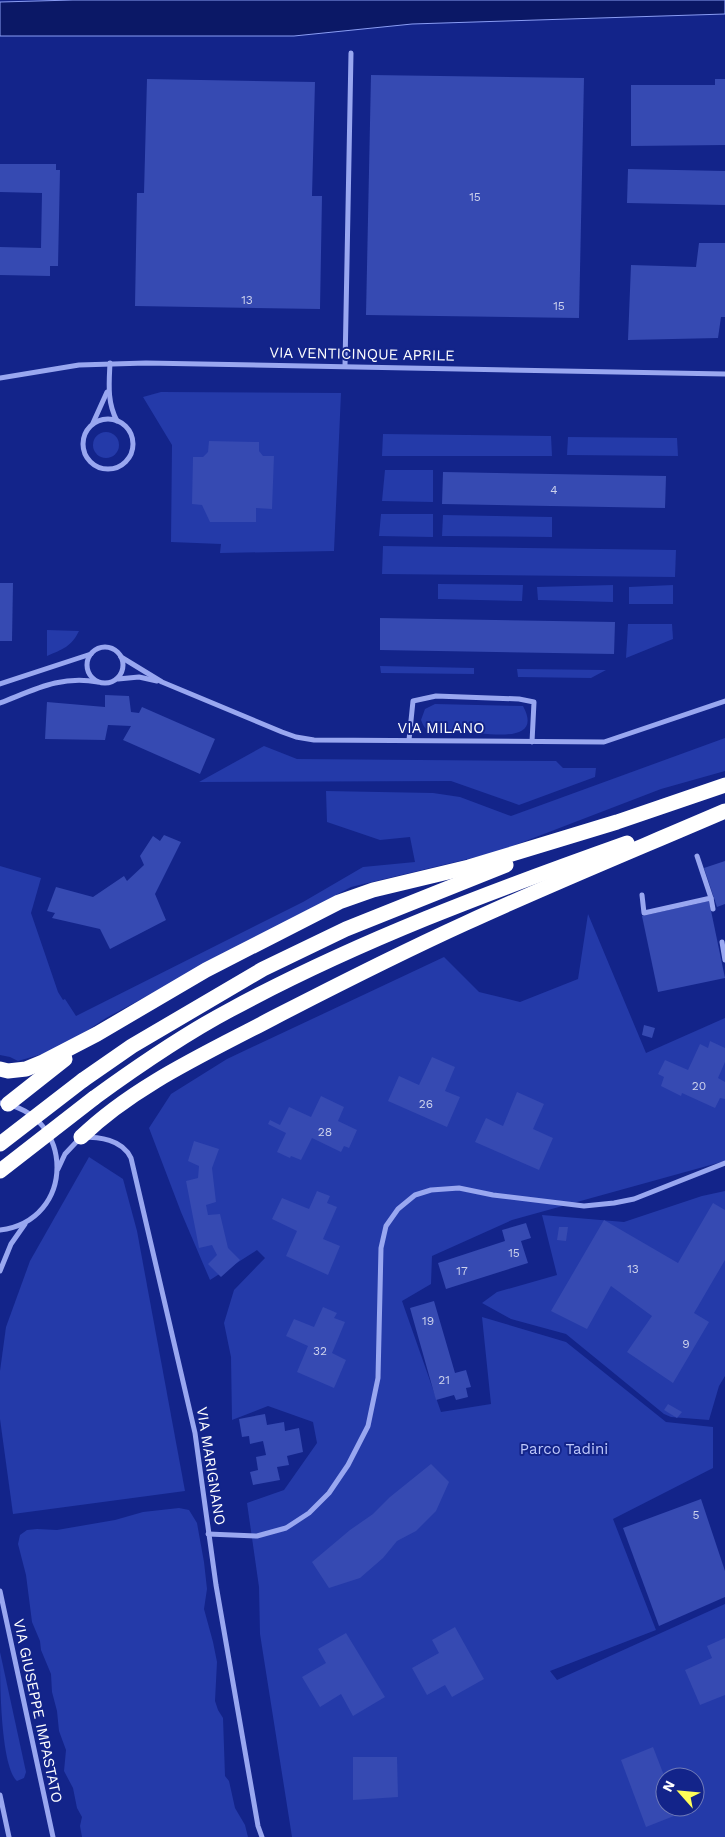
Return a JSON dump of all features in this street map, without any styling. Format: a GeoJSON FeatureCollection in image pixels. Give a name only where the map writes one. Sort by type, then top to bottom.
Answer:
{"type":"FeatureCollection","features":[{"type":"Feature","properties":{"kind":"highway"},"geometry":{"type":"LineString","coordinates":[[0,1069],[8,1071],[26,1069],[97,1034],[206,970],[339,902],[374,890],[461,869],[617,822],[725,785]]}},
{"type":"Feature","properties":{"kind":"highway"},"geometry":{"type":"LineString","coordinates":[[0,1171],[134,1069],[228,1011],[339,955],[508,886],[725,810]]}},
{"type":"Feature","properties":{"kind":"highway"},"geometry":{"type":"LineString","coordinates":[[81,1137],[122,1104],[174,1071],[361,973],[468,922],[725,810]]}},
{"type":"Feature","properties":{"kind":"highway"},"geometry":{"type":"LineString","coordinates":[[0,1144],[83,1080],[132,1046],[263,970],[346,929],[617,822]]}},
{"type":"Feature","properties":{"kind":"highway"},"geometry":{"type":"LineString","coordinates":[[3,1102],[97,1034]]}},
{"type":"Feature","properties":{"kind":"street"},"geometry":{"type":"LineString","coordinates":[[344,366],[351,53]]}},
{"type":"Feature","properties":{"kind":"street"},"geometry":{"type":"LineString","coordinates":[[108,389],[112,412],[130,433],[132,444],[127,460],[121,465],[109,469],[96,466],[87,459],[84,451],[84,437],[103,404],[108,389],[110,363]]}},
{"type":"Feature","properties":{"kind":"street","name":"VIA VENTICINQUE APRILE"},"geometry":{"type":"LineString","coordinates":[[0,378],[79,365],[110,363],[725,374]]}},
{"type":"Feature","properties":{"kind":"street"},"geometry":{"type":"LineString","coordinates":[[92,425],[99,420],[109,419],[118,421]]}},
{"type":"Feature","properties":{"kind":"street"},"geometry":{"type":"LineString","coordinates":[[98,682],[91,676],[88,670],[88,663],[96,650],[106,648],[116,651],[121,657],[162,682]]}},
{"type":"Feature","properties":{"kind":"street"},"geometry":{"type":"LineString","coordinates":[[0,684],[92,654]]}},
{"type":"Feature","properties":{"kind":"street"},"geometry":{"type":"LineString","coordinates":[[118,679],[123,668],[121,657]]}},
{"type":"Feature","properties":{"kind":"street"},"geometry":{"type":"LineString","coordinates":[[0,703],[51,683],[69,680],[106,683],[118,679],[139,677],[162,682]]}},
{"type":"Feature","properties":{"kind":"street","name":"VIA MILANO"},"geometry":{"type":"LineString","coordinates":[[162,682],[296,737],[331,740],[604,742],[725,702]]}},
{"type":"Feature","properties":{"kind":"street","name":"VIA MILANO"},"geometry":{"type":"LineString","coordinates":[[409,740],[413,701],[436,696],[520,699],[534,702],[532,742]]}},
{"type":"Feature","properties":{"kind":"street"},"geometry":{"type":"LineString","coordinates":[[697,856],[713,909]]}},
{"type":"Feature","properties":{"kind":"street"},"geometry":{"type":"LineString","coordinates":[[642,895],[644,913],[711,898]]}},
{"type":"Feature","properties":{"kind":"street"},"geometry":{"type":"LineString","coordinates":[[722,942],[725,960]]}},
{"type":"Feature","properties":{"kind":"street"},"geometry":{"type":"LineString","coordinates":[[3,1102],[29,1113],[46,1129],[56,1151],[58,1169]]}},
{"type":"Feature","properties":{"kind":"street"},"geometry":{"type":"LineString","coordinates":[[0,1271],[14,1238],[40,1211],[49,1198],[54,1187],[58,1169],[69,1149],[81,1137]]}},
{"type":"Feature","properties":{"kind":"street","name":"VIA MARIGNANO"},"geometry":{"type":"LineString","coordinates":[[81,1137],[111,1141],[126,1150],[130,1158],[195,1433],[216,1585],[258,1826],[262,1837]]}},
{"type":"Feature","properties":{"kind":"street"},"geometry":{"type":"LineString","coordinates":[[208,1534],[256,1536],[286,1528],[309,1513],[329,1493],[348,1465],[368,1426],[378,1378],[381,1248],[386,1226],[398,1209],[415,1195],[431,1190],[458,1188],[551,1203],[584,1206],[606,1204],[634,1199],[725,1163]]}},
{"type":"Feature","properties":{"kind":"street"},"geometry":{"type":"LineString","coordinates":[[0,1230],[18,1226],[31,1219]]}},
{"type":"Feature","properties":{"kind":"street","name":"VIA GIUSEPPE IMPASTATO"},"geometry":{"type":"LineString","coordinates":[[0,1591],[52,1837]]}},
{"type":"Feature","properties":{"kind":"street"},"geometry":{"type":"LineString","coordinates":[[0,1795],[10,1837]]}},
{"type":"Feature","properties":{"kind":"green space"},"geometry":{"type":"Polygon","coordinates":[[[161,392],[341,393],[334,551],[220,553],[221,544],[171,542],[172,445],[143,397],[161,392]]]}},
{"type":"Feature","properties":{"kind":"green space"},"geometry":{"type":"Polygon","coordinates":[[[106,432],[115,436],[119,445],[115,454],[106,458],[97,454],[93,445],[97,436],[106,432]]]}},
{"type":"Feature","properties":{"kind":"green space"},"geometry":{"type":"Polygon","coordinates":[[[383,434],[551,436],[552,456],[382,456],[383,434]]]}},
{"type":"Feature","properties":{"kind":"green space"},"geometry":{"type":"Polygon","coordinates":[[[568,437],[677,438],[678,456],[567,455],[568,437]]]}},
{"type":"Feature","properties":{"kind":"green space"},"geometry":{"type":"Polygon","coordinates":[[[385,470],[433,470],[433,502],[382,501],[385,470]]]}},
{"type":"Feature","properties":{"kind":"green space"},"geometry":{"type":"Polygon","coordinates":[[[381,514],[433,514],[433,537],[379,536],[381,514]]]}},
{"type":"Feature","properties":{"kind":"green space"},"geometry":{"type":"Polygon","coordinates":[[[443,515],[552,517],[552,537],[442,536],[443,515]]]}},
{"type":"Feature","properties":{"kind":"green space"},"geometry":{"type":"Polygon","coordinates":[[[383,546],[676,550],[675,577],[382,574],[383,546]]]}},
{"type":"Feature","properties":{"kind":"green space"},"geometry":{"type":"Polygon","coordinates":[[[438,584],[523,585],[522,601],[438,599],[438,584]]]}},
{"type":"Feature","properties":{"kind":"green space"},"geometry":{"type":"Polygon","coordinates":[[[613,585],[613,602],[538,600],[537,587],[613,585]]]}},
{"type":"Feature","properties":{"kind":"green space"},"geometry":{"type":"Polygon","coordinates":[[[673,585],[673,604],[629,604],[629,587],[673,585]]]}},
{"type":"Feature","properties":{"kind":"green space"},"geometry":{"type":"Polygon","coordinates":[[[628,624],[672,624],[673,639],[626,658],[628,624]]]}},
{"type":"Feature","properties":{"kind":"green space"},"geometry":{"type":"Polygon","coordinates":[[[47,630],[79,631],[70,644],[47,656],[47,630]]]}},
{"type":"Feature","properties":{"kind":"green space"},"geometry":{"type":"Polygon","coordinates":[[[380,666],[474,668],[474,674],[381,673],[380,666]]]}},
{"type":"Feature","properties":{"kind":"green space"},"geometry":{"type":"Polygon","coordinates":[[[517,669],[606,670],[591,678],[518,677],[517,669]]]}},
{"type":"Feature","properties":{"kind":"green space"},"geometry":{"type":"Polygon","coordinates":[[[435,704],[523,706],[528,719],[526,727],[519,732],[509,734],[431,731],[423,725],[421,720],[425,709],[435,704]]]}},
{"type":"Feature","properties":{"kind":"green space"},"geometry":{"type":"Polygon","coordinates":[[[725,738],[725,771],[661,789],[497,852],[351,887],[106,1018],[76,1038],[46,1053],[18,1061],[0,1055],[0,866],[41,878],[31,913],[58,992],[76,1016],[303,902],[363,867],[415,862],[410,837],[380,840],[327,822],[326,791],[433,793],[460,797],[511,816],[725,738]]]}},
{"type":"Feature","properties":{"kind":"green space"},"geometry":{"type":"Polygon","coordinates":[[[264,746],[297,759],[556,761],[563,768],[596,768],[595,777],[519,805],[451,781],[199,782],[264,746]]]}},
{"type":"Feature","properties":{"kind":"green space","name":"Parco Tadini"},"geometry":{"type":"Polygon","coordinates":[[[588,914],[646,1053],[725,1018],[725,1161],[512,1220],[432,1256],[431,1284],[402,1301],[441,1412],[491,1404],[482,1317],[566,1342],[666,1422],[713,1427],[713,1468],[613,1519],[656,1630],[550,1671],[557,1680],[725,1604],[725,1837],[292,1837],[260,1634],[259,1587],[247,1503],[284,1490],[317,1443],[313,1422],[268,1406],[232,1420],[231,1357],[224,1323],[234,1290],[265,1258],[257,1250],[210,1280],[181,1212],[149,1128],[171,1094],[227,1059],[444,957],[479,992],[520,1002],[578,979],[588,914]]]}},
{"type":"Feature","properties":{"kind":"green space"},"geometry":{"type":"Polygon","coordinates":[[[89,1157],[123,1179],[137,1231],[185,1491],[13,1514],[0,1419],[0,1371],[6,1327],[30,1261],[89,1157]]]}},
{"type":"Feature","properties":{"kind":"green space"},"geometry":{"type":"Polygon","coordinates":[[[725,1191],[725,1376],[719,1386],[709,1420],[671,1417],[664,1414],[566,1334],[511,1319],[482,1303],[497,1292],[557,1275],[542,1215],[624,1222],[702,1196],[725,1191]]]}},
{"type":"Feature","properties":{"kind":"green space"},"geometry":{"type":"Polygon","coordinates":[[[179,1508],[189,1510],[197,1523],[207,1589],[204,1609],[217,1662],[215,1701],[223,1718],[225,1776],[229,1781],[235,1808],[245,1825],[248,1837],[82,1837],[80,1826],[82,1817],[77,1808],[73,1788],[64,1771],[66,1750],[59,1731],[57,1711],[52,1692],[51,1674],[32,1622],[26,1575],[18,1544],[20,1535],[27,1530],[57,1530],[115,1520],[143,1512],[179,1508]]]}},
{"type":"Feature","properties":{"kind":"green space"},"geometry":{"type":"Polygon","coordinates":[[[0,1652],[26,1772],[24,1778],[17,1781],[11,1772],[4,1740],[0,1652]]]}},
{"type":"Feature","properties":{"kind":"shaded area"},"geometry":{"type":"Polygon","coordinates":[[[73,0],[725,0],[725,14],[412,24],[294,36],[0,36],[0,2],[73,0]]]}},
{"type":"Feature","properties":{"kind":"building"},"geometry":{"type":"Polygon","coordinates":[[[371,75],[584,78],[579,318],[366,315],[371,75]]]}},
{"type":"Feature","properties":{"kind":"building"},"geometry":{"type":"Polygon","coordinates":[[[147,79],[315,82],[312,196],[322,196],[320,309],[135,306],[137,193],[144,193],[147,79]]]}},
{"type":"Feature","properties":{"kind":"building"},"geometry":{"type":"Polygon","coordinates":[[[715,79],[725,79],[725,145],[631,146],[631,85],[715,85],[715,79]]]}},
{"type":"Feature","properties":{"kind":"building"},"geometry":{"type":"Polygon","coordinates":[[[0,164],[56,164],[56,170],[60,170],[58,266],[50,266],[50,276],[0,275],[0,247],[41,248],[42,193],[0,192],[0,164]]]}},
{"type":"Feature","properties":{"kind":"building"},"geometry":{"type":"Polygon","coordinates":[[[628,169],[725,171],[725,205],[627,203],[628,169]]]}},
{"type":"Feature","properties":{"kind":"building"},"geometry":{"type":"Polygon","coordinates":[[[699,243],[725,243],[725,317],[721,317],[718,338],[628,340],[631,265],[696,267],[699,243]]]}},
{"type":"Feature","properties":{"kind":"building"},"geometry":{"type":"Polygon","coordinates":[[[209,441],[259,442],[259,451],[263,456],[274,456],[272,509],[256,508],[256,522],[210,522],[202,505],[192,504],[193,457],[203,457],[208,452],[209,441]]]}},
{"type":"Feature","properties":{"kind":"building"},"geometry":{"type":"Polygon","coordinates":[[[443,472],[666,476],[665,508],[442,504],[443,472]]]}},
{"type":"Feature","properties":{"kind":"building"},"geometry":{"type":"Polygon","coordinates":[[[0,583],[13,583],[12,641],[0,641],[0,583]]]}},
{"type":"Feature","properties":{"kind":"building"},"geometry":{"type":"Polygon","coordinates":[[[380,618],[615,622],[614,654],[380,650],[380,618]]]}},
{"type":"Feature","properties":{"kind":"building"},"geometry":{"type":"Polygon","coordinates":[[[105,695],[129,696],[131,712],[139,713],[142,707],[215,739],[200,774],[123,740],[131,726],[108,725],[105,740],[45,739],[47,702],[105,707],[105,695]]]}},
{"type":"Feature","properties":{"kind":"building"},"geometry":{"type":"Polygon","coordinates":[[[164,835],[181,842],[155,894],[166,920],[110,949],[100,929],[52,918],[55,913],[47,911],[56,887],[93,897],[124,876],[127,881],[144,865],[140,856],[153,836],[160,841],[164,835]]]}},
{"type":"Feature","properties":{"kind":"building"},"geometry":{"type":"Polygon","coordinates":[[[725,861],[725,904],[717,907],[704,868],[725,861]]]}},
{"type":"Feature","properties":{"kind":"building"},"geometry":{"type":"Polygon","coordinates":[[[709,901],[725,978],[658,992],[642,916],[709,901]]]}},
{"type":"Feature","properties":{"kind":"building"},"geometry":{"type":"Polygon","coordinates":[[[644,1025],[655,1028],[652,1038],[642,1035],[644,1025]]]}},
{"type":"Feature","properties":{"kind":"building"},"geometry":{"type":"Polygon","coordinates":[[[710,1041],[725,1048],[725,1062],[718,1078],[725,1082],[725,1099],[720,1098],[715,1108],[682,1093],[681,1096],[661,1086],[664,1077],[658,1074],[665,1060],[688,1070],[700,1044],[708,1048],[710,1041]]]}},
{"type":"Feature","properties":{"kind":"building"},"geometry":{"type":"Polygon","coordinates":[[[432,1057],[455,1067],[445,1091],[460,1097],[447,1127],[388,1101],[399,1076],[419,1085],[432,1057]]]}},
{"type":"Feature","properties":{"kind":"building"},"geometry":{"type":"Polygon","coordinates":[[[517,1092],[544,1104],[533,1129],[553,1138],[539,1170],[475,1142],[486,1118],[503,1126],[517,1092]]]}},
{"type":"Feature","properties":{"kind":"building"},"geometry":{"type":"Polygon","coordinates":[[[321,1096],[344,1107],[338,1121],[357,1130],[349,1148],[344,1146],[341,1152],[312,1138],[301,1160],[291,1156],[290,1158],[277,1152],[286,1133],[268,1124],[270,1120],[280,1125],[289,1107],[311,1117],[321,1096]]]}},
{"type":"Feature","properties":{"kind":"building"},"geometry":{"type":"Polygon","coordinates":[[[194,1141],[219,1149],[212,1168],[216,1202],[206,1205],[208,1215],[220,1214],[228,1248],[240,1260],[221,1277],[208,1264],[217,1255],[212,1245],[199,1248],[186,1181],[198,1178],[199,1166],[188,1161],[194,1141]]]}},
{"type":"Feature","properties":{"kind":"building"},"geometry":{"type":"Polygon","coordinates":[[[317,1191],[330,1196],[327,1203],[337,1207],[323,1239],[340,1246],[328,1275],[286,1256],[297,1231],[272,1219],[282,1198],[309,1209],[317,1191]]]}},
{"type":"Feature","properties":{"kind":"building"},"geometry":{"type":"Polygon","coordinates":[[[713,1203],[725,1210],[725,1260],[694,1313],[709,1322],[673,1383],[627,1352],[652,1316],[611,1286],[587,1329],[551,1311],[604,1220],[678,1263],[713,1203]]]}},
{"type":"Feature","properties":{"kind":"building"},"geometry":{"type":"Polygon","coordinates":[[[526,1223],[531,1238],[521,1241],[528,1263],[446,1289],[438,1263],[505,1241],[502,1230],[526,1223]]]}},
{"type":"Feature","properties":{"kind":"building"},"geometry":{"type":"Polygon","coordinates":[[[559,1227],[568,1227],[566,1241],[557,1240],[559,1227]]]}},
{"type":"Feature","properties":{"kind":"building"},"geometry":{"type":"Polygon","coordinates":[[[434,1301],[455,1373],[466,1370],[471,1387],[466,1388],[468,1397],[456,1400],[454,1395],[436,1400],[410,1308],[434,1301]]]}},
{"type":"Feature","properties":{"kind":"building"},"geometry":{"type":"Polygon","coordinates":[[[323,1307],[337,1313],[334,1318],[345,1322],[332,1353],[346,1360],[334,1388],[297,1372],[308,1346],[286,1336],[294,1319],[314,1327],[323,1307]]]}},
{"type":"Feature","properties":{"kind":"building"},"geometry":{"type":"Polygon","coordinates":[[[668,1404],[682,1412],[677,1418],[664,1410],[668,1404]]]}},
{"type":"Feature","properties":{"kind":"building"},"geometry":{"type":"Polygon","coordinates":[[[265,1414],[267,1425],[284,1422],[285,1431],[299,1428],[303,1452],[287,1456],[289,1465],[277,1467],[280,1480],[253,1485],[250,1472],[258,1470],[256,1457],[266,1455],[263,1441],[250,1444],[249,1436],[242,1437],[239,1419],[265,1414]]]}},
{"type":"Feature","properties":{"kind":"building"},"geometry":{"type":"Polygon","coordinates":[[[431,1464],[449,1482],[436,1511],[416,1531],[397,1541],[383,1558],[360,1578],[329,1588],[312,1562],[350,1530],[373,1514],[390,1497],[431,1464]]]}},
{"type":"Feature","properties":{"kind":"building"},"geometry":{"type":"Polygon","coordinates":[[[701,1499],[725,1571],[725,1597],[659,1626],[623,1528],[701,1499]]]}},
{"type":"Feature","properties":{"kind":"building"},"geometry":{"type":"Polygon","coordinates":[[[455,1627],[484,1679],[452,1697],[445,1685],[427,1695],[412,1668],[439,1653],[432,1640],[455,1627]]]}},
{"type":"Feature","properties":{"kind":"building"},"geometry":{"type":"Polygon","coordinates":[[[346,1633],[385,1697],[353,1716],[341,1694],[320,1707],[302,1677],[326,1663],[318,1649],[346,1633]]]}},
{"type":"Feature","properties":{"kind":"building"},"geometry":{"type":"Polygon","coordinates":[[[725,1638],[725,1695],[700,1705],[685,1670],[712,1658],[707,1646],[725,1638]]]}},
{"type":"Feature","properties":{"kind":"building"},"geometry":{"type":"Polygon","coordinates":[[[653,1747],[661,1767],[655,1767],[655,1817],[671,1817],[646,1827],[621,1760],[653,1747]]]}},
{"type":"Feature","properties":{"kind":"building"},"geometry":{"type":"Polygon","coordinates":[[[353,1757],[397,1757],[398,1797],[353,1800],[353,1757]]]}}]}
